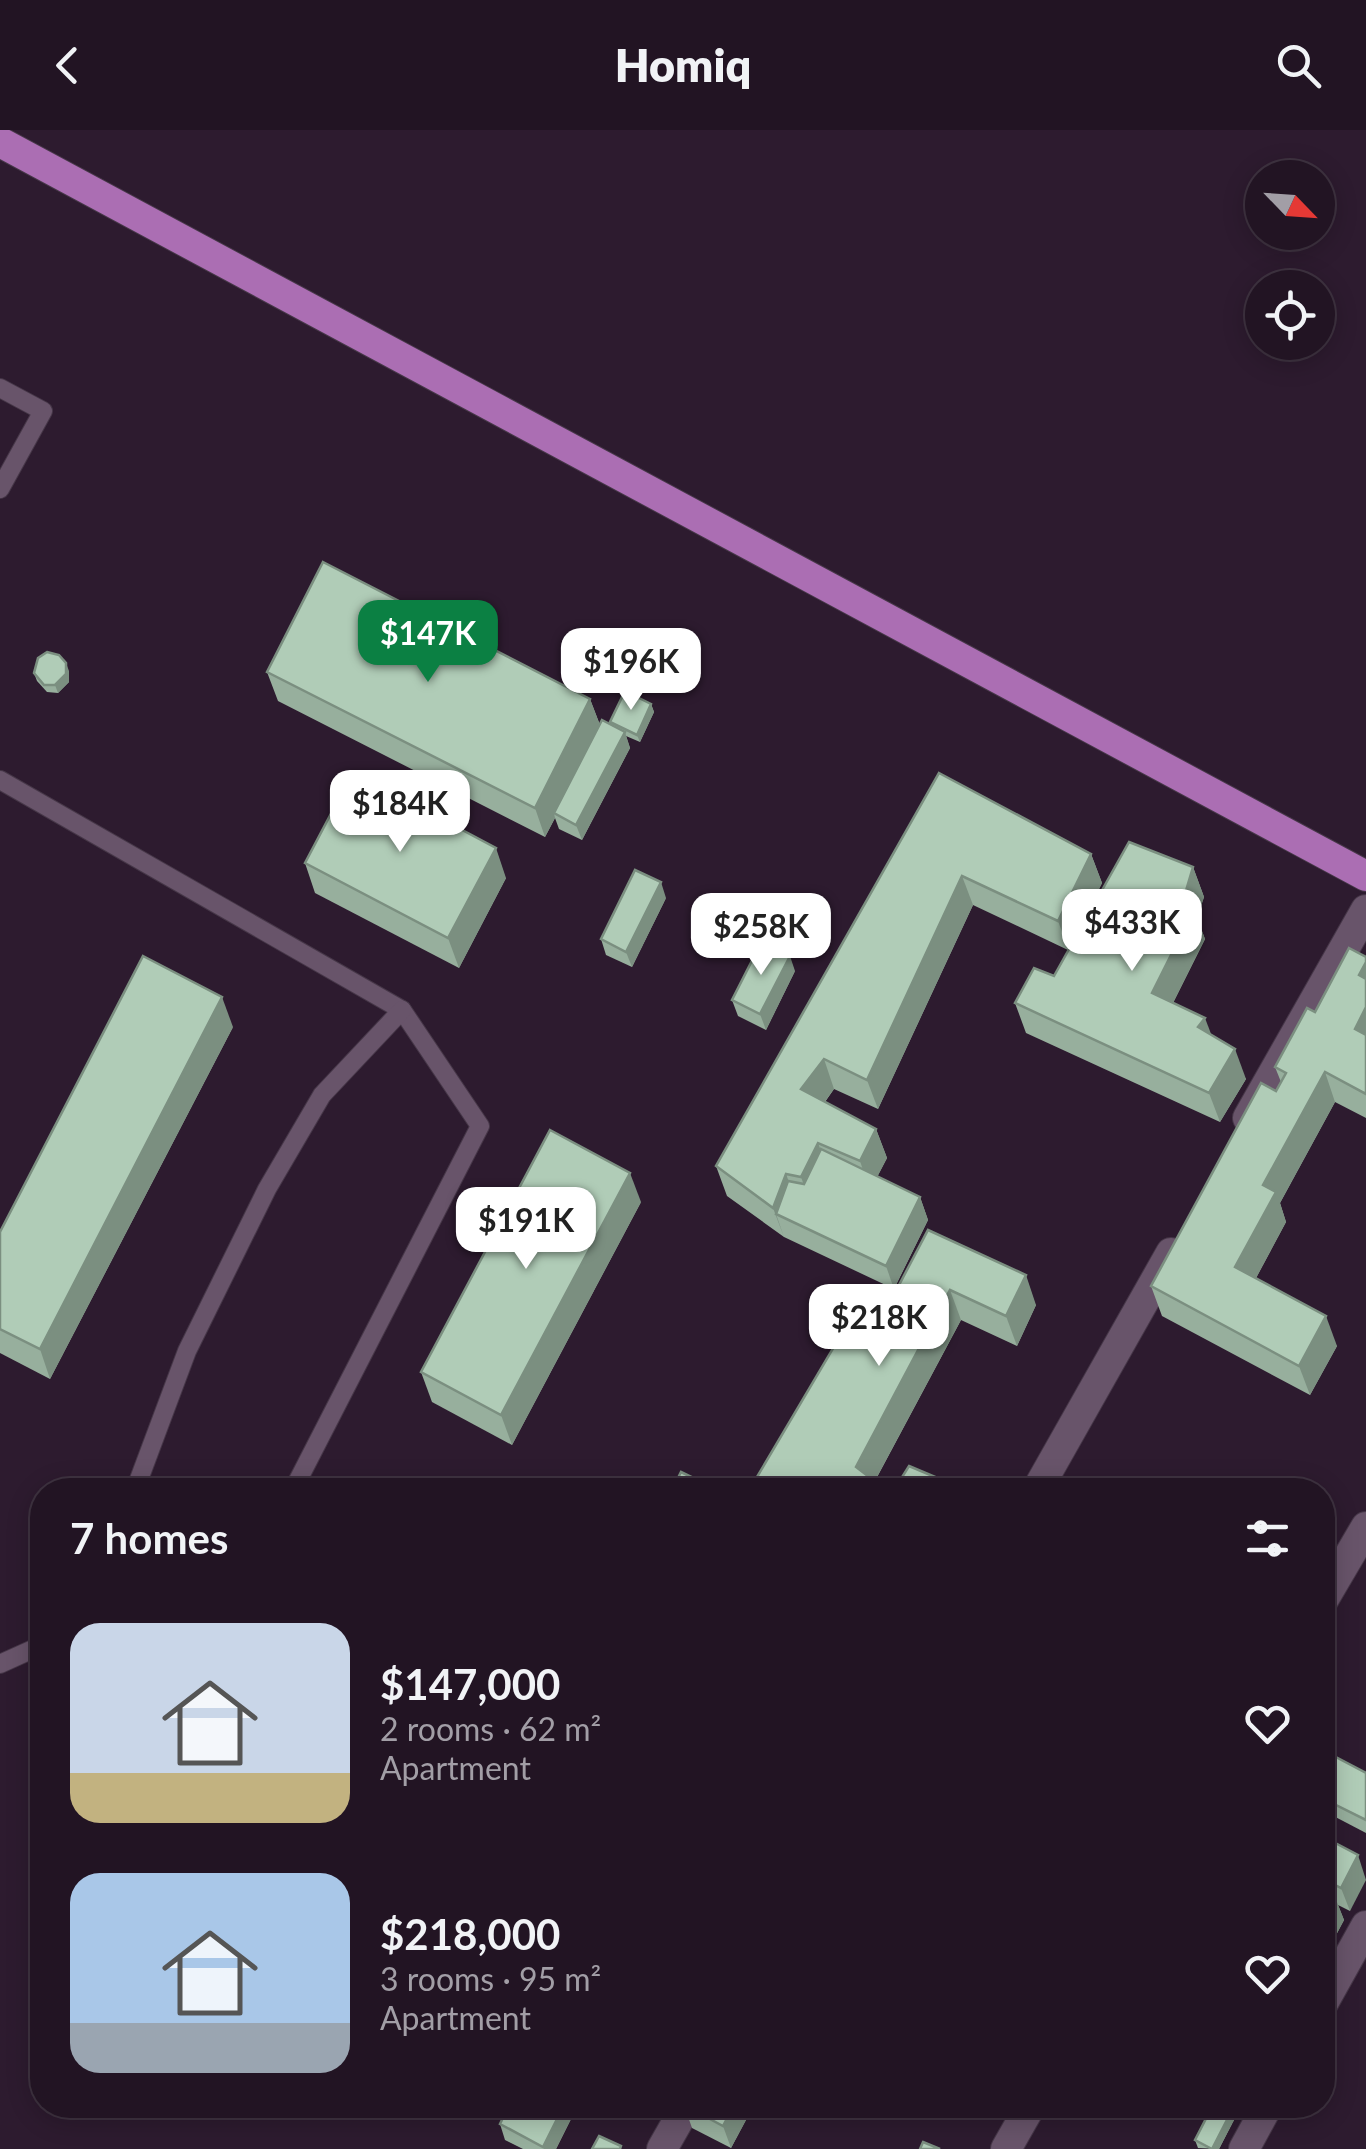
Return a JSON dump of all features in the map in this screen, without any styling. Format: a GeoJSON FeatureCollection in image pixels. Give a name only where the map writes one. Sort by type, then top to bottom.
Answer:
{"type":"FeatureCollection","features":[{"type":"Feature","properties":{"kind":"main road"},"geometry":{"type":"LineString","coordinates":[[0,142],[1366,876]]}},
{"type":"Feature","properties":{"kind":"street"},"geometry":{"type":"LineString","coordinates":[[1230,1149],[1366,910]]}},
{"type":"Feature","properties":{"kind":"street"},"geometry":{"type":"LineString","coordinates":[[1043,1478],[1182,1234]]}},
{"type":"Feature","properties":{"kind":"street"},"geometry":{"type":"LineString","coordinates":[[1335,1580],[1366,1526]]}},
{"type":"Feature","properties":{"kind":"street"},"geometry":{"type":"LineString","coordinates":[[1335,1982],[1366,1926]]}},
{"type":"Feature","properties":{"kind":"street"},"geometry":{"type":"LineString","coordinates":[[662,2149],[680,2118]]}},
{"type":"Feature","properties":{"kind":"street"},"geometry":{"type":"LineString","coordinates":[[1006,2149],[1024,2118]]}},
{"type":"Feature","properties":{"kind":"street"},"geometry":{"type":"LineString","coordinates":[[1244,2149],[1261,2118]]}},
{"type":"Feature","properties":{"kind":"lane"},"geometry":{"type":"LineString","coordinates":[[0,388],[42,411],[0,489]]}},
{"type":"Feature","properties":{"kind":"lane"},"geometry":{"type":"LineString","coordinates":[[0,780],[402,1010],[480,1126],[298,1478]]}},
{"type":"Feature","properties":{"kind":"lane"},"geometry":{"type":"LineString","coordinates":[[139,1478],[187,1351],[267,1190],[322,1096],[402,1010]]}},
{"type":"Feature","properties":{"kind":"lane"},"geometry":{"type":"LineString","coordinates":[[0,1664],[30,1650]]}},
{"type":"Feature","properties":{"kind":"building"},"geometry":{"type":"Polygon","coordinates":[[[323,562],[590,699],[535,808],[267,672],[323,562]]]}},
{"type":"Feature","properties":{"kind":"building"},"geometry":{"type":"Polygon","coordinates":[[[47,652],[59,655],[66,663],[66,674],[55,685],[44,685],[34,673],[38,658],[47,652]]]}},
{"type":"Feature","properties":{"kind":"building"},"geometry":{"type":"Polygon","coordinates":[[[625,691],[651,704],[637,735],[610,722],[625,691]]]}},
{"type":"Feature","properties":{"kind":"building"},"geometry":{"type":"Polygon","coordinates":[[[602,720],[625,732],[576,825],[554,813],[602,720]]]}},
{"type":"Feature","properties":{"kind":"building"},"geometry":{"type":"Polygon","coordinates":[[[353,772],[496,848],[448,938],[305,863],[353,772]]]}},
{"type":"Feature","properties":{"kind":"building"},"geometry":{"type":"Polygon","coordinates":[[[939,773],[1091,854],[1058,921],[962,876],[867,1080],[824,1059],[801,1089],[876,1129],[860,1161],[818,1143],[801,1177],[786,1174],[773,1208],[716,1166],[939,773]]]}},
{"type":"Feature","properties":{"kind":"building"},"geometry":{"type":"Polygon","coordinates":[[[1129,842],[1193,867],[1182,904],[1194,909],[1152,993],[1205,1018],[1198,1027],[1235,1049],[1209,1093],[1015,1003],[1034,968],[1054,976],[1129,842]]]}},
{"type":"Feature","properties":{"kind":"building"},"geometry":{"type":"Polygon","coordinates":[[[635,870],[661,882],[626,952],[601,939],[635,870]]]}},
{"type":"Feature","properties":{"kind":"building"},"geometry":{"type":"Polygon","coordinates":[[[762,941],[790,956],[760,1014],[732,1000],[762,941]]]}},
{"type":"Feature","properties":{"kind":"building"},"geometry":{"type":"Polygon","coordinates":[[[1349,948],[1366,957],[1359,975],[1366,979],[1366,1007],[1355,1029],[1366,1035],[1366,1094],[1325,1072],[1263,1185],[1276,1192],[1235,1267],[1326,1316],[1299,1366],[1151,1286],[1261,1083],[1276,1091],[1286,1073],[1275,1067],[1307,1008],[1315,1012],[1349,948]]]}},
{"type":"Feature","properties":{"kind":"building"},"geometry":{"type":"Polygon","coordinates":[[[143,956],[222,997],[40,1349],[0,1329],[0,1232],[143,956]]]}},
{"type":"Feature","properties":{"kind":"building"},"geometry":{"type":"Polygon","coordinates":[[[550,1130],[630,1173],[501,1415],[421,1372],[550,1130]]]}},
{"type":"Feature","properties":{"kind":"building"},"geometry":{"type":"Polygon","coordinates":[[[821,1149],[920,1197],[886,1266],[776,1214],[788,1181],[804,1184],[821,1149]]]}},
{"type":"Feature","properties":{"kind":"building"},"geometry":{"type":"Polygon","coordinates":[[[928,1230],[1026,1275],[1006,1316],[950,1290],[856,1467],[870,1478],[757,1477],[845,1328],[870,1340],[928,1230]]]}},
{"type":"Feature","properties":{"kind":"building"},"geometry":{"type":"Polygon","coordinates":[[[909,1466],[938,1478],[902,1478],[909,1466]]]}},
{"type":"Feature","properties":{"kind":"building"},"geometry":{"type":"Polygon","coordinates":[[[1335,1757],[1366,1773],[1366,1820],[1335,1804],[1335,1757]]]}},
{"type":"Feature","properties":{"kind":"building"},"geometry":{"type":"Polygon","coordinates":[[[1335,1843],[1358,1855],[1341,1888],[1335,1885],[1335,1843]]]}},
{"type":"Feature","properties":{"kind":"building"},"geometry":{"type":"Polygon","coordinates":[[[503,2118],[558,2118],[543,2147],[500,2124],[503,2118]]]}},
{"type":"Feature","properties":{"kind":"building"},"geometry":{"type":"Polygon","coordinates":[[[708,2118],[727,2118],[723,2126],[708,2118]]]}},
{"type":"Feature","properties":{"kind":"building"},"geometry":{"type":"Polygon","coordinates":[[[1206,2118],[1228,2118],[1212,2149],[1195,2140],[1206,2118]]]}},
{"type":"Feature","properties":{"kind":"building"},"geometry":{"type":"Polygon","coordinates":[[[599,2136],[621,2146],[620,2149],[592,2149],[599,2136]]]}},
{"type":"Feature","properties":{"kind":"building"},"geometry":{"type":"Polygon","coordinates":[[[923,2142],[940,2149],[920,2149],[923,2142]]]}}]}
